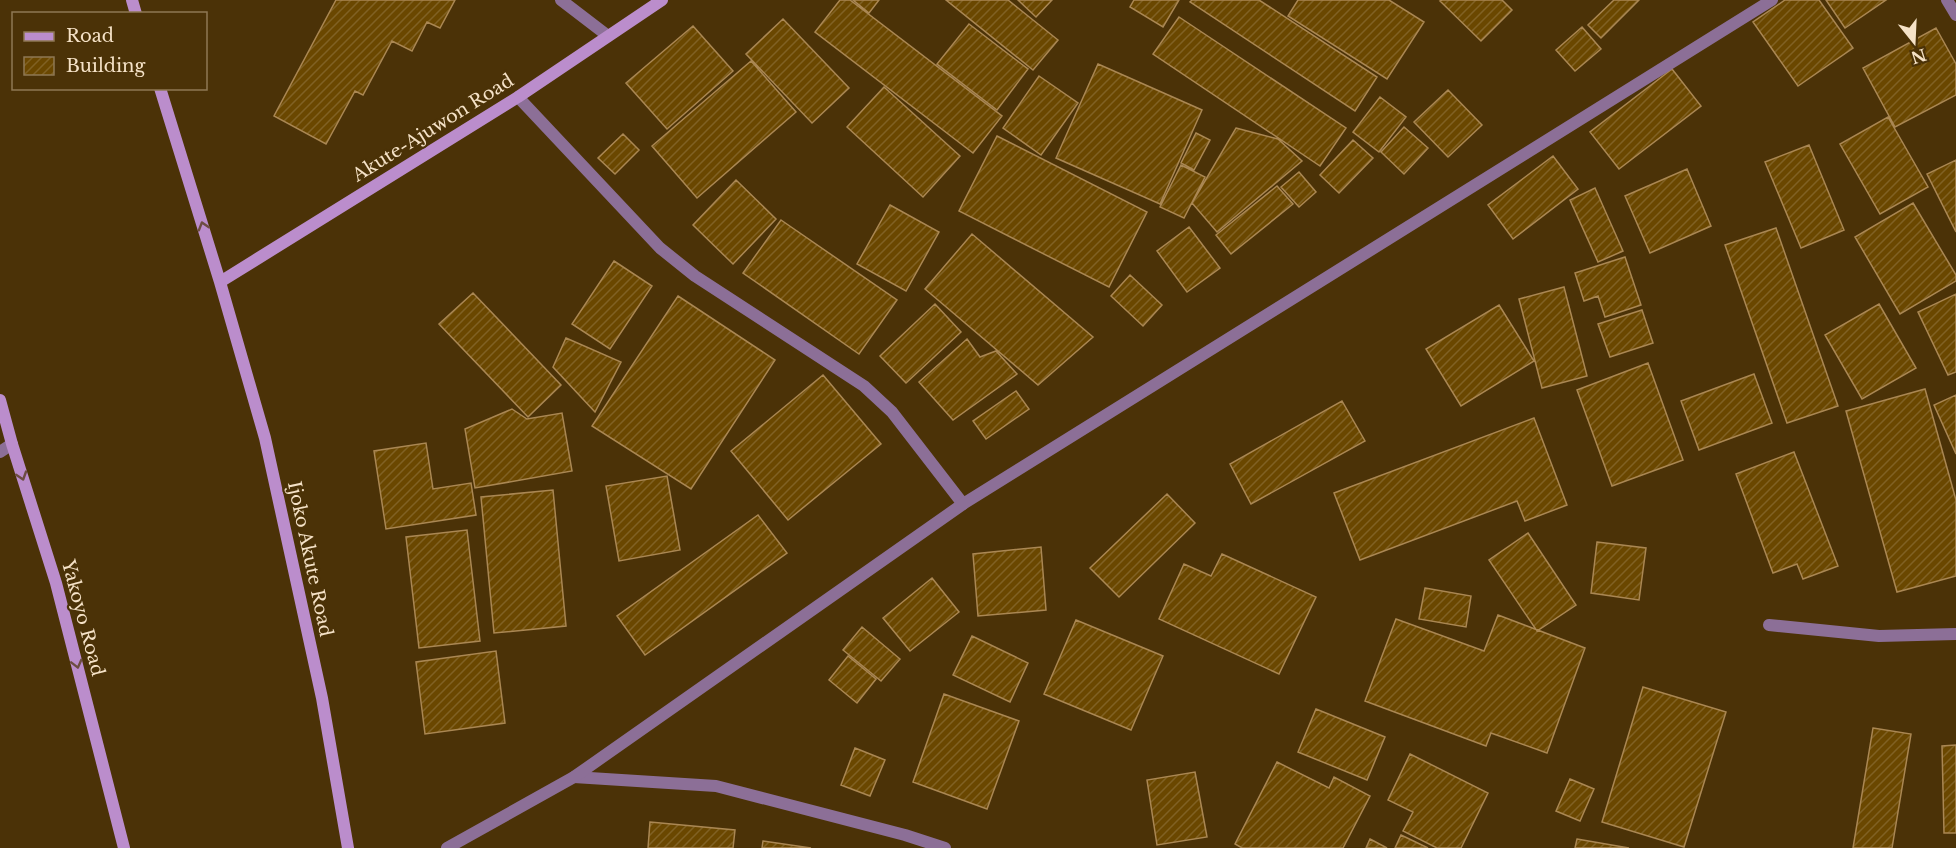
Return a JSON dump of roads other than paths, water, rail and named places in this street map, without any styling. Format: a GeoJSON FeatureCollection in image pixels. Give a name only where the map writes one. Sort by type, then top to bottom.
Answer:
{"type":"FeatureCollection","features":[{"type":"Feature","properties":{"kind":"main road","name":"Akute-Ajuwon Road"},"geometry":{"type":"LineString","coordinates":[[220,282],[518,97],[662,0]]}},
{"type":"Feature","properties":{"kind":"main road"},"geometry":{"type":"LineString","coordinates":[[161,90],[220,282]]}},
{"type":"Feature","properties":{"kind":"main road","name":"Ijoko Akute Road"},"geometry":{"type":"LineString","coordinates":[[220,282],[267,450],[322,698],[348,848]]}},
{"type":"Feature","properties":{"kind":"main road","name":"Yakoyo Road"},"geometry":{"type":"LineString","coordinates":[[0,400],[56,583],[124,848]]}},
{"type":"Feature","properties":{"kind":"street"},"geometry":{"type":"LineString","coordinates":[[561,0],[608,36]]}},
{"type":"Feature","properties":{"kind":"street"},"geometry":{"type":"LineString","coordinates":[[447,848],[574,777],[963,504],[1772,0]]}},
{"type":"Feature","properties":{"kind":"street"},"geometry":{"type":"LineString","coordinates":[[1947,0],[1956,15]]}},
{"type":"Feature","properties":{"kind":"street"},"geometry":{"type":"LineString","coordinates":[[518,97],[660,248],[695,276],[864,386],[892,412],[963,504]]}},
{"type":"Feature","properties":{"kind":"street"},"geometry":{"type":"LineString","coordinates":[[0,452],[12,444]]}},
{"type":"Feature","properties":{"kind":"street"},"geometry":{"type":"LineString","coordinates":[[1769,625],[1879,636],[1956,634]]}},
{"type":"Feature","properties":{"kind":"street"},"geometry":{"type":"LineString","coordinates":[[574,777],[716,786],[905,835],[945,848]]}}]}
